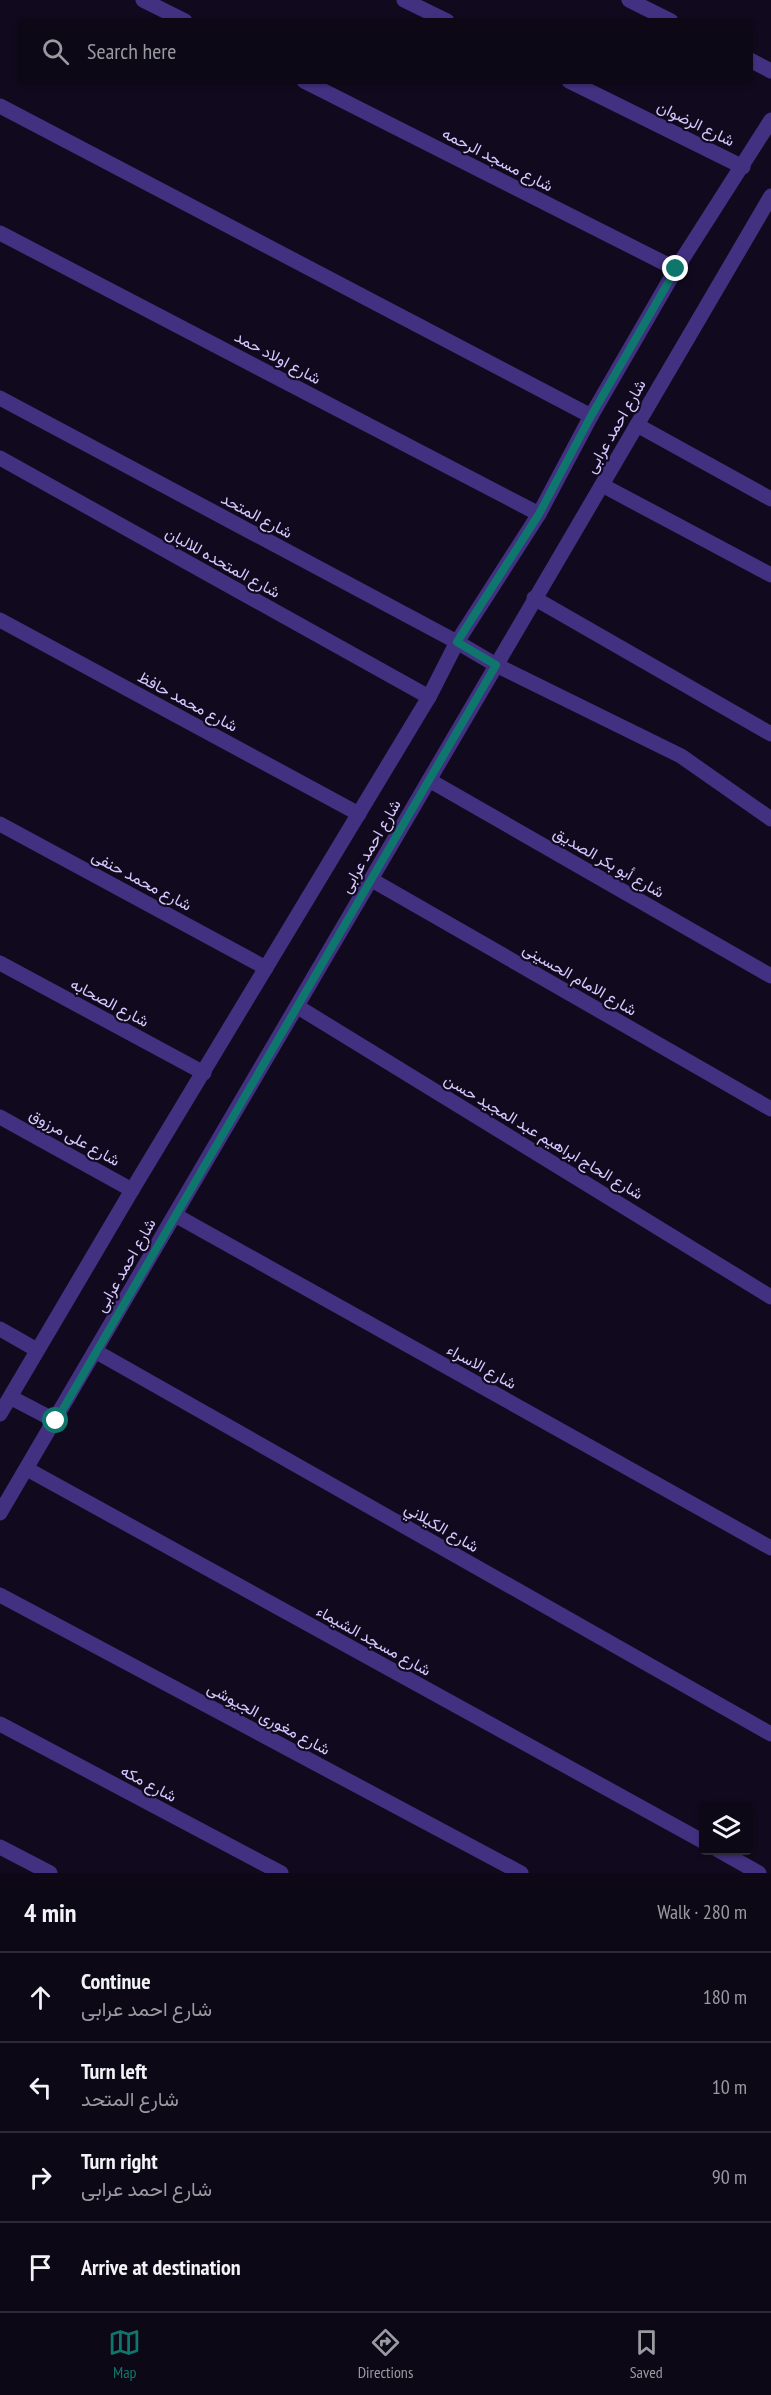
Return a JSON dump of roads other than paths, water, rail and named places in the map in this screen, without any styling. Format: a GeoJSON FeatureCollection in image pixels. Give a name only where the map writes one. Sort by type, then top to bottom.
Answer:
{"type":"FeatureCollection","features":[{"type":"Feature","properties":{"kind":"street"},"geometry":{"type":"LineString","coordinates":[[143,0],[179,18]]}},
{"type":"Feature","properties":{"kind":"street"},"geometry":{"type":"LineString","coordinates":[[404,0],[441,18]]}},
{"type":"Feature","properties":{"kind":"street"},"geometry":{"type":"LineString","coordinates":[[628,0],[665,18]]}},
{"type":"Feature","properties":{"kind":"street"},"geometry":{"type":"LineString","coordinates":[[753,62],[771,71]]}},
{"type":"Feature","properties":{"kind":"street","name":"شارع مسجد الرحمه"},"geometry":{"type":"LineString","coordinates":[[310,84],[676,269]]}},
{"type":"Feature","properties":{"kind":"street","name":"شارع الرضوان"},"geometry":{"type":"LineString","coordinates":[[575,84],[743,166]]}},
{"type":"Feature","properties":{"kind":"street"},"geometry":{"type":"LineString","coordinates":[[0,106],[591,416]]}},
{"type":"Feature","properties":{"kind":"street","name":"شارع احمد عرابى"},"geometry":{"type":"LineString","coordinates":[[0,1414],[429,697],[457,642],[539,514],[591,416],[676,269],[771,120]]}},
{"type":"Feature","properties":{"kind":"street","name":"شارع احمد عرابى"},"geometry":{"type":"LineString","coordinates":[[0,1513],[56,1421],[534,598],[771,196]]}},
{"type":"Feature","properties":{"kind":"street","name":"شارع اولاد حمد"},"geometry":{"type":"LineString","coordinates":[[0,233],[539,514]]}},
{"type":"Feature","properties":{"kind":"street","name":"شارع المتحد"},"geometry":{"type":"LineString","coordinates":[[0,398],[496,665],[681,756],[771,819]]}},
{"type":"Feature","properties":{"kind":"street"},"geometry":{"type":"LineString","coordinates":[[637,425],[771,500]]}},
{"type":"Feature","properties":{"kind":"street","name":"شارع المتحده للالبان"},"geometry":{"type":"LineString","coordinates":[[0,458],[429,697]]}},
{"type":"Feature","properties":{"kind":"street"},"geometry":{"type":"LineString","coordinates":[[602,485],[771,575]]}},
{"type":"Feature","properties":{"kind":"street"},"geometry":{"type":"LineString","coordinates":[[534,598],[771,734]]}},
{"type":"Feature","properties":{"kind":"street","name":"شارع محمد حافظ"},"geometry":{"type":"LineString","coordinates":[[0,620],[359,814]]}},
{"type":"Feature","properties":{"kind":"street","name":"شارع أبو بكر الصديق"},"geometry":{"type":"LineString","coordinates":[[429,780],[771,976]]}},
{"type":"Feature","properties":{"kind":"street","name":"شارع محمد حنفى"},"geometry":{"type":"LineString","coordinates":[[0,824],[266,968]]}},
{"type":"Feature","properties":{"kind":"street","name":"شارع الامام الحسينى"},"geometry":{"type":"LineString","coordinates":[[372,880],[771,1109]]}},
{"type":"Feature","properties":{"kind":"street","name":"شارع الصحابه"},"geometry":{"type":"LineString","coordinates":[[0,963],[204,1073]]}},
{"type":"Feature","properties":{"kind":"street","name":"شارع الحاج ابراهيم عبد المجيد حسن"},"geometry":{"type":"LineString","coordinates":[[298,1007],[771,1297]]}},
{"type":"Feature","properties":{"kind":"street","name":"شارع على مرزوق"},"geometry":{"type":"LineString","coordinates":[[0,1117],[132,1190]]}},
{"type":"Feature","properties":{"kind":"street","name":"شارع الاسراء"},"geometry":{"type":"LineString","coordinates":[[175,1215],[771,1548]]}},
{"type":"Feature","properties":{"kind":"street"},"geometry":{"type":"LineString","coordinates":[[0,1329],[38,1350]]}},
{"type":"Feature","properties":{"kind":"street","name":"شارع الكيلاني"},"geometry":{"type":"LineString","coordinates":[[95,1352],[771,1734]]}},
{"type":"Feature","properties":{"kind":"street"},"geometry":{"type":"LineString","coordinates":[[10,1397],[56,1421]]}},
{"type":"Feature","properties":{"kind":"street","name":"شارع مسجد الشيماء"},"geometry":{"type":"LineString","coordinates":[[27,1469],[699,1839]]}},
{"type":"Feature","properties":{"kind":"street","name":"شارع مغورى الجيوشى"},"geometry":{"type":"LineString","coordinates":[[0,1594],[521,1873]]}},
{"type":"Feature","properties":{"kind":"street","name":"شارع مكه"},"geometry":{"type":"LineString","coordinates":[[0,1724],[281,1873]]}},
{"type":"Feature","properties":{"kind":"street"},"geometry":{"type":"LineString","coordinates":[[0,1847],[50,1873]]}},
{"type":"Feature","properties":{"kind":"street"},"geometry":{"type":"LineString","coordinates":[[725,1855],[759,1873]]}}]}
